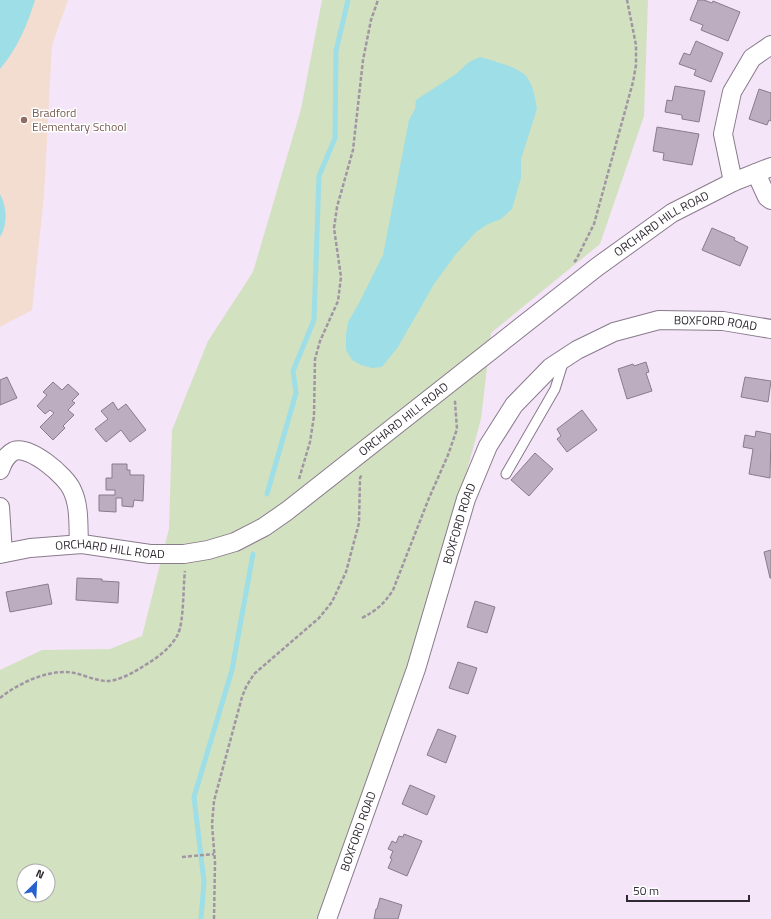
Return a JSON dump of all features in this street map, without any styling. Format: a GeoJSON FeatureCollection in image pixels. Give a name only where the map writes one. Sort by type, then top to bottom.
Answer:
{"type":"FeatureCollection","features":[{"type":"Feature","properties":{"kind":"street"},"geometry":{"type":"LineString","coordinates":[[734,182],[723,134],[732,92],[752,58],[771,45]]}},
{"type":"Feature","properties":{"kind":"street"},"geometry":{"type":"LineString","coordinates":[[764,170],[767,197],[771,200]]}},
{"type":"Feature","properties":{"kind":"street","name":"ORCHARD HILL ROAD"},"geometry":{"type":"LineString","coordinates":[[2,554],[30,548],[79,544],[150,554],[184,554],[208,550],[235,542],[264,527],[287,511],[597,267],[672,213],[734,182],[764,170]]}},
{"type":"Feature","properties":{"kind":"street","name":"BOXFORD ROAD"},"geometry":{"type":"LineString","coordinates":[[328,919],[416,669],[466,499],[488,446],[514,405],[551,367],[577,350],[614,332],[659,320],[723,321],[771,329]]}},
{"type":"Feature","properties":{"kind":"street"},"geometry":{"type":"LineString","coordinates":[[0,470],[6,456],[16,450],[28,452],[45,462],[62,475],[72,490],[76,502],[79,544]]}},
{"type":"Feature","properties":{"kind":"street"},"geometry":{"type":"LineString","coordinates":[[0,507],[2,554]]}},
{"type":"Feature","properties":{"kind":"lane"},"geometry":{"type":"LineString","coordinates":[[506,474],[555,389],[564,358]]}},
{"type":"Feature","properties":{"kind":"path"},"geometry":{"type":"LineString","coordinates":[[298,484],[310,442],[314,416],[315,359],[320,341],[338,301],[341,277],[334,228],[336,214],[353,150],[363,60],[371,20],[378,0]]}},
{"type":"Feature","properties":{"kind":"path"},"geometry":{"type":"LineString","coordinates":[[214,919],[214,854],[212,824],[214,801],[244,692],[254,674],[319,618],[332,602],[346,572],[358,524],[360,478],[364,469]]}},
{"type":"Feature","properties":{"kind":"path"},"geometry":{"type":"LineString","coordinates":[[0,698],[8,691],[34,679],[51,674],[68,672],[109,681],[137,670],[151,662],[167,649],[178,634],[182,619],[186,564]]}},
{"type":"Feature","properties":{"kind":"path"},"geometry":{"type":"LineString","coordinates":[[182,857],[214,854]]}},
{"type":"Feature","properties":{"kind":"shaded area","name":"Bradford Elementary School"},"geometry":{"type":"Polygon","coordinates":[[[0,0],[68,0],[52,45],[44,195],[32,310],[0,327],[0,0]]]}},
{"type":"Feature","properties":{"kind":"green space"},"geometry":{"type":"Polygon","coordinates":[[[322,0],[648,0],[644,116],[600,244],[491,333],[481,419],[420,642],[321,919],[0,919],[0,670],[42,650],[110,649],[142,636],[169,529],[172,430],[208,341],[253,272],[301,109],[322,0]]]}},
{"type":"Feature","properties":{"kind":"water"},"geometry":{"type":"Polygon","coordinates":[[[0,0],[35,0],[21,37],[12,53],[0,69],[0,0]]]}},
{"type":"Feature","properties":{"kind":"water"},"geometry":{"type":"Polygon","coordinates":[[[480,57],[509,66],[524,74],[532,86],[537,109],[521,159],[521,178],[512,209],[501,219],[488,224],[476,232],[456,254],[434,284],[398,347],[382,367],[372,368],[361,365],[352,360],[346,350],[348,322],[383,255],[409,120],[415,109],[416,100],[456,74],[469,62],[480,57]]]}},
{"type":"Feature","properties":{"kind":"water"},"geometry":{"type":"Polygon","coordinates":[[[0,194],[4,204],[6,216],[3,232],[0,237],[0,194]]]}},
{"type":"Feature","properties":{"kind":"building"},"geometry":{"type":"Polygon","coordinates":[[[698,0],[704,0],[712,3],[713,1],[740,12],[728,41],[701,30],[703,25],[690,20],[698,0]]]}},
{"type":"Feature","properties":{"kind":"building"},"geometry":{"type":"Polygon","coordinates":[[[696,41],[723,53],[711,82],[694,75],[696,70],[679,64],[684,53],[690,55],[696,41]]]}},
{"type":"Feature","properties":{"kind":"building"},"geometry":{"type":"Polygon","coordinates":[[[675,86],[705,91],[699,122],[682,119],[682,115],[665,112],[667,100],[672,101],[675,86]]]}},
{"type":"Feature","properties":{"kind":"building"},"geometry":{"type":"Polygon","coordinates":[[[759,89],[771,93],[771,121],[769,120],[767,125],[749,119],[759,89]]]}},
{"type":"Feature","properties":{"kind":"building"},"geometry":{"type":"Polygon","coordinates":[[[657,127],[699,134],[692,165],[663,160],[664,153],[653,151],[657,127]]]}},
{"type":"Feature","properties":{"kind":"building"},"geometry":{"type":"Polygon","coordinates":[[[712,228],[735,238],[734,240],[748,247],[740,266],[702,250],[712,228]]]}},
{"type":"Feature","properties":{"kind":"building"},"geometry":{"type":"Polygon","coordinates":[[[646,362],[649,372],[646,373],[652,391],[627,399],[618,369],[633,364],[634,366],[646,362]]]}},
{"type":"Feature","properties":{"kind":"building"},"geometry":{"type":"Polygon","coordinates":[[[7,377],[17,398],[0,405],[0,380],[7,377]]]}},
{"type":"Feature","properties":{"kind":"building"},"geometry":{"type":"Polygon","coordinates":[[[745,377],[771,381],[768,402],[741,397],[745,377]]]}},
{"type":"Feature","properties":{"kind":"building"},"geometry":{"type":"Polygon","coordinates":[[[53,382],[62,390],[68,384],[79,394],[72,401],[75,403],[68,410],[74,415],[63,426],[65,428],[53,440],[40,427],[54,413],[50,410],[45,414],[37,406],[47,395],[43,392],[53,382]]]}},
{"type":"Feature","properties":{"kind":"building"},"geometry":{"type":"Polygon","coordinates":[[[113,402],[118,410],[126,404],[146,430],[130,442],[121,430],[106,442],[95,429],[108,419],[101,411],[113,402]]]}},
{"type":"Feature","properties":{"kind":"building"},"geometry":{"type":"Polygon","coordinates":[[[582,410],[597,430],[567,452],[557,439],[561,436],[557,429],[582,410]]]}},
{"type":"Feature","properties":{"kind":"building"},"geometry":{"type":"Polygon","coordinates":[[[756,431],[771,434],[770,478],[749,474],[753,449],[743,447],[745,435],[755,437],[756,431]]]}},
{"type":"Feature","properties":{"kind":"building"},"geometry":{"type":"Polygon","coordinates":[[[535,453],[553,469],[529,496],[511,480],[535,453]]]}},
{"type":"Feature","properties":{"kind":"building"},"geometry":{"type":"Polygon","coordinates":[[[112,464],[127,464],[127,470],[130,470],[130,475],[144,475],[143,501],[134,500],[133,507],[122,506],[122,498],[116,498],[116,512],[99,511],[99,495],[115,495],[115,490],[106,490],[106,478],[112,478],[112,464]]]}},
{"type":"Feature","properties":{"kind":"building"},"geometry":{"type":"Polygon","coordinates":[[[771,550],[771,578],[770,578],[764,552],[771,550]]]}},
{"type":"Feature","properties":{"kind":"building"},"geometry":{"type":"Polygon","coordinates":[[[77,578],[102,579],[102,581],[119,582],[118,603],[76,600],[77,578]]]}},
{"type":"Feature","properties":{"kind":"building"},"geometry":{"type":"Polygon","coordinates":[[[48,584],[52,604],[10,612],[6,592],[48,584]]]}},
{"type":"Feature","properties":{"kind":"building"},"geometry":{"type":"Polygon","coordinates":[[[475,601],[495,607],[487,633],[467,627],[475,601]]]}},
{"type":"Feature","properties":{"kind":"building"},"geometry":{"type":"Polygon","coordinates":[[[458,662],[477,668],[468,694],[449,688],[458,662]]]}},
{"type":"Feature","properties":{"kind":"building"},"geometry":{"type":"Polygon","coordinates":[[[438,729],[456,736],[446,763],[427,755],[438,729]]]}},
{"type":"Feature","properties":{"kind":"building"},"geometry":{"type":"Polygon","coordinates":[[[410,785],[435,796],[427,815],[402,804],[410,785]]]}},
{"type":"Feature","properties":{"kind":"building"},"geometry":{"type":"Polygon","coordinates":[[[404,834],[422,841],[407,876],[388,868],[392,859],[390,858],[393,851],[388,849],[392,841],[396,843],[399,836],[403,837],[404,834]]]}},
{"type":"Feature","properties":{"kind":"building"},"geometry":{"type":"Polygon","coordinates":[[[380,898],[402,905],[398,919],[374,919],[380,898]]]}},
{"type":"Feature","properties":{"kind":"waterway"},"geometry":{"type":"LineString","coordinates":[[267,494],[296,393],[293,371],[314,320],[319,176],[335,138],[336,51],[348,0]]}},
{"type":"Feature","properties":{"kind":"waterway"},"geometry":{"type":"LineString","coordinates":[[201,919],[204,882],[194,797],[232,670],[253,554]]}},
{"type":"Feature","properties":{"kind":"place","name":"Bradford Elementary School"},"geometry":{"type":"Point","coordinates":[24,120]}}]}
